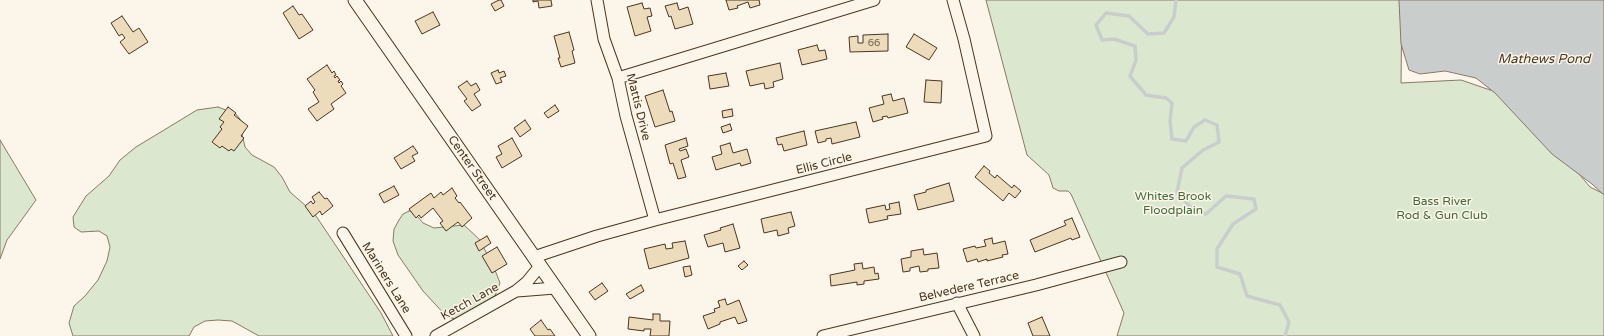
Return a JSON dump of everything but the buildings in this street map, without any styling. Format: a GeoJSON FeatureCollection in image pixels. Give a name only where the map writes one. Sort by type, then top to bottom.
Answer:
{"type":"FeatureCollection","features":[{"type":"Feature","properties":{"kind":"street","name":"Center Street"},"geometry":{"type":"LineString","coordinates":[[355,0],[589,336]]}},
{"type":"Feature","properties":{"kind":"street","name":"Mattis Drive"},"geometry":{"type":"LineString","coordinates":[[597,0],[604,39],[618,78],[626,116],[655,220]]}},
{"type":"Feature","properties":{"kind":"street"},"geometry":{"type":"LineString","coordinates":[[618,78],[874,0]]}},
{"type":"Feature","properties":{"kind":"street","name":"Ellis Circle"},"geometry":{"type":"LineString","coordinates":[[537,261],[597,236],[986,136],[964,39],[953,0]]}},
{"type":"Feature","properties":{"kind":"street","name":"Mariners Lane"},"geometry":{"type":"LineString","coordinates":[[344,234],[406,336]]}},
{"type":"Feature","properties":{"kind":"street","name":"Ketch Lane"},"geometry":{"type":"LineString","coordinates":[[436,336],[516,291],[527,282],[537,261]]}},
{"type":"Feature","properties":{"kind":"street","name":"Belvedere Terrace"},"geometry":{"type":"LineString","coordinates":[[824,336],[1036,285],[1121,262]]}},
{"type":"Feature","properties":{"kind":"street","name":"Ketch Lane"},"geometry":{"type":"LineString","coordinates":[[516,291],[555,288]]}},
{"type":"Feature","properties":{"kind":"street"},"geometry":{"type":"LineString","coordinates":[[957,303],[974,336]]}},
{"type":"Feature","properties":{"kind":"green space"},"geometry":{"type":"Polygon","coordinates":[[[986,0],[1402,0],[1401,83],[1461,80],[1496,92],[1574,168],[1590,187],[1604,194],[1604,336],[1117,336],[1124,313],[1071,194],[1068,191],[1059,191],[1053,188],[1049,175],[1027,155],[986,0]]]}},
{"type":"Feature","properties":{"kind":"green space"},"geometry":{"type":"Polygon","coordinates":[[[218,107],[236,114],[243,123],[242,134],[245,147],[252,155],[274,167],[282,177],[290,192],[314,213],[381,313],[393,336],[259,336],[232,321],[218,320],[205,321],[194,327],[189,336],[73,336],[69,323],[74,306],[85,296],[98,280],[107,261],[110,247],[107,236],[99,231],[81,232],[74,227],[73,217],[86,196],[109,176],[120,160],[136,147],[197,110],[218,107]]]}},
{"type":"Feature","properties":{"kind":"green space"},"geometry":{"type":"Polygon","coordinates":[[[0,140],[36,200],[7,240],[0,259],[0,140]]]}},
{"type":"Feature","properties":{"kind":"green space"},"geometry":{"type":"Polygon","coordinates":[[[413,211],[423,223],[434,228],[464,225],[479,239],[493,265],[500,283],[495,296],[486,304],[456,319],[447,317],[423,291],[398,255],[393,241],[394,229],[403,214],[413,211]]]}},
{"type":"Feature","properties":{"kind":"water","name":"Mathews Pond"},"geometry":{"type":"Polygon","coordinates":[[[1399,0],[1604,0],[1604,195],[1592,184],[1552,154],[1495,93],[1476,78],[1445,71],[1420,74],[1409,70],[1401,44],[1399,0]]]}},
{"type":"Feature","properties":{"kind":"waterway"},"geometry":{"type":"LineString","coordinates":[[1176,0],[1174,17],[1164,33],[1148,34],[1129,16],[1106,13],[1096,25],[1102,40],[1114,39],[1135,46],[1136,60],[1130,76],[1146,95],[1166,98],[1172,103],[1170,121],[1172,139],[1186,141],[1194,127],[1205,120],[1217,125],[1219,142],[1203,150],[1182,168],[1177,192],[1193,210],[1206,214],[1226,196],[1254,199],[1256,209],[1233,224],[1217,249],[1217,267],[1240,274],[1247,296],[1280,305],[1289,322],[1285,336]]}},
{"type":"Feature","properties":{"kind":"park label","name":"Whites Brook Floodplain"},"geometry":{"type":"Point","coordinates":[1173,204]}},
{"type":"Feature","properties":{"kind":"park label","name":"Bass River Rod & Gun Club"},"geometry":{"type":"Point","coordinates":[1442,209]}}]}
